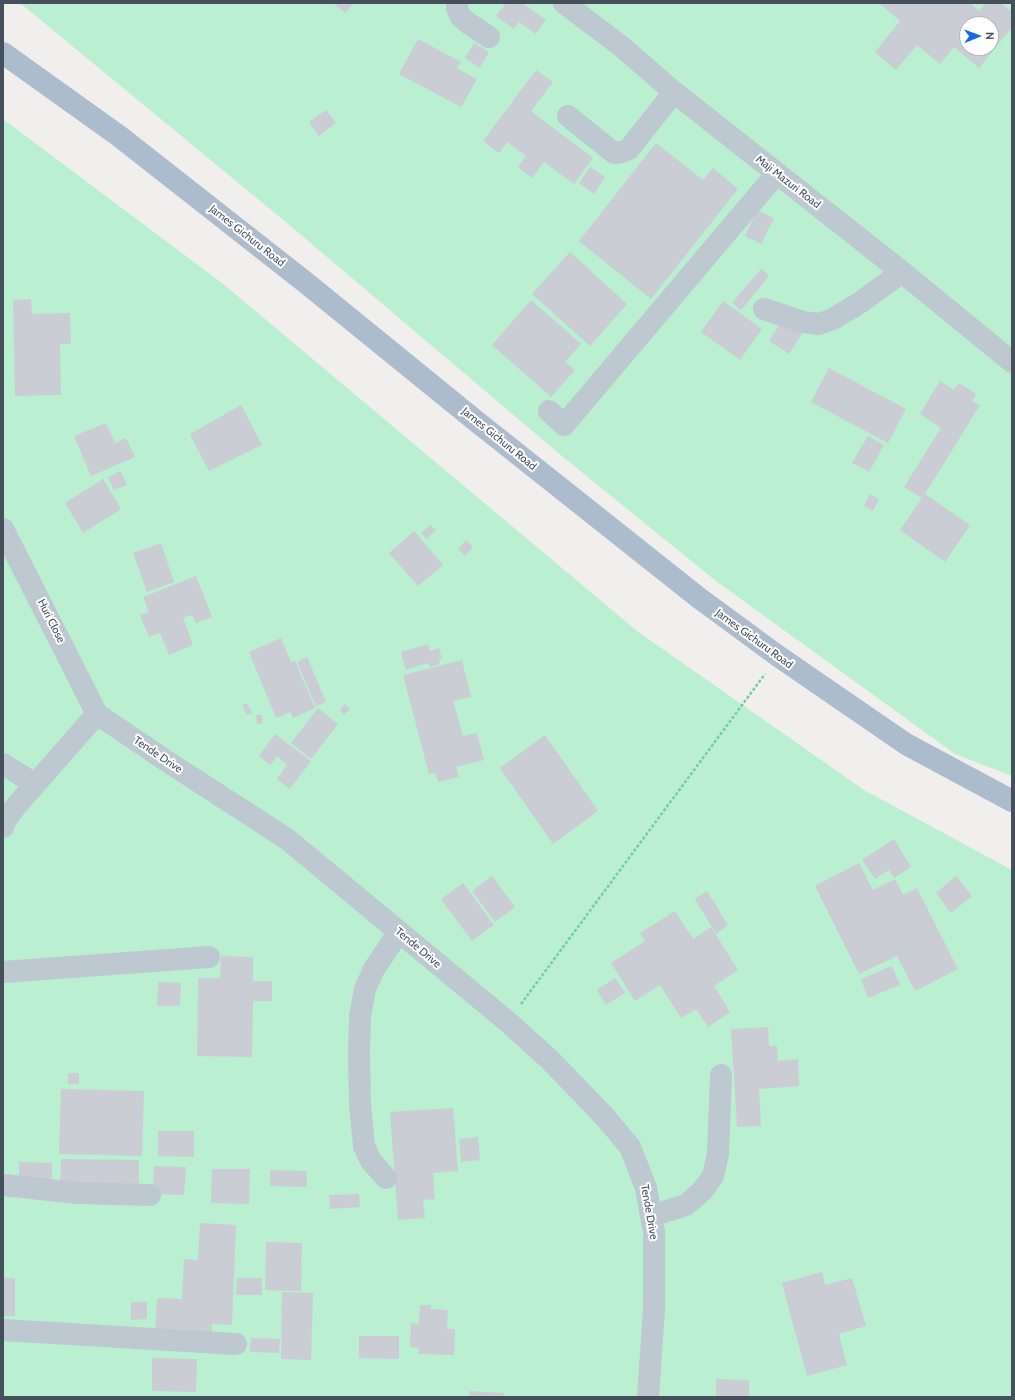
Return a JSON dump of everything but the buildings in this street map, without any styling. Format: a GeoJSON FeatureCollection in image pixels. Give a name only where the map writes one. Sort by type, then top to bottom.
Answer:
{"type":"FeatureCollection","features":[{"type":"Feature","properties":{"kind":"main road","name":"James Gichuru Road"},"geometry":{"type":"LineString","coordinates":[[3,53],[120,136],[305,282],[476,421],[674,578],[778,656],[906,744],[1012,801]]}},
{"type":"Feature","properties":{"kind":"street"},"geometry":{"type":"LineString","coordinates":[[457,3],[460,16],[489,37]]}},
{"type":"Feature","properties":{"kind":"street","name":"Maji Mazuri Road"},"geometry":{"type":"LineString","coordinates":[[564,3],[621,46],[674,92],[902,272],[1012,362]]}},
{"type":"Feature","properties":{"kind":"street"},"geometry":{"type":"LineString","coordinates":[[568,116],[614,153],[622,152],[629,149],[674,92]]}},
{"type":"Feature","properties":{"kind":"street"},"geometry":{"type":"LineString","coordinates":[[549,411],[564,425],[777,173]]}},
{"type":"Feature","properties":{"kind":"street"},"geometry":{"type":"LineString","coordinates":[[764,309],[803,322],[819,324],[833,319],[861,302],[902,272]]}},
{"type":"Feature","properties":{"kind":"street","name":"Huri Close"},"geometry":{"type":"LineString","coordinates":[[3,529],[97,714]]}},
{"type":"Feature","properties":{"kind":"street"},"geometry":{"type":"LineString","coordinates":[[3,827],[5,821],[35,784],[97,714]]}},
{"type":"Feature","properties":{"kind":"street","name":"Tende Drive"},"geometry":{"type":"LineString","coordinates":[[97,714],[168,762],[287,838],[508,1022],[550,1060],[605,1117],[630,1147],[646,1188],[654,1232],[654,1310],[648,1397]]}},
{"type":"Feature","properties":{"kind":"street"},"geometry":{"type":"LineString","coordinates":[[3,764],[35,784]]}},
{"type":"Feature","properties":{"kind":"street"},"geometry":{"type":"LineString","coordinates":[[386,1178],[371,1161],[364,1146],[360,1104],[360,1016],[365,989],[374,969],[399,932]]}},
{"type":"Feature","properties":{"kind":"street"},"geometry":{"type":"LineString","coordinates":[[3,972],[209,957]]}},
{"type":"Feature","properties":{"kind":"street"},"geometry":{"type":"LineString","coordinates":[[651,1216],[686,1205],[703,1190],[713,1176],[718,1154],[721,1075]]}},
{"type":"Feature","properties":{"kind":"street"},"geometry":{"type":"LineString","coordinates":[[3,1185],[78,1192],[150,1195]]}},
{"type":"Feature","properties":{"kind":"street"},"geometry":{"type":"LineString","coordinates":[[3,1330],[236,1344]]}},
{"type":"Feature","properties":{"kind":"path"},"geometry":{"type":"LineString","coordinates":[[508,1022],[778,656]]}},
{"type":"Feature","properties":{"kind":"green space"},"geometry":{"type":"Polygon","coordinates":[[[20,3],[1012,3],[1012,776],[955,754],[716,581],[563,457],[287,223],[20,3]]]}},
{"type":"Feature","properties":{"kind":"green space"},"geometry":{"type":"Polygon","coordinates":[[[3,119],[222,283],[637,631],[864,790],[1012,870],[1012,1397],[3,1397],[3,119]]]}}]}
